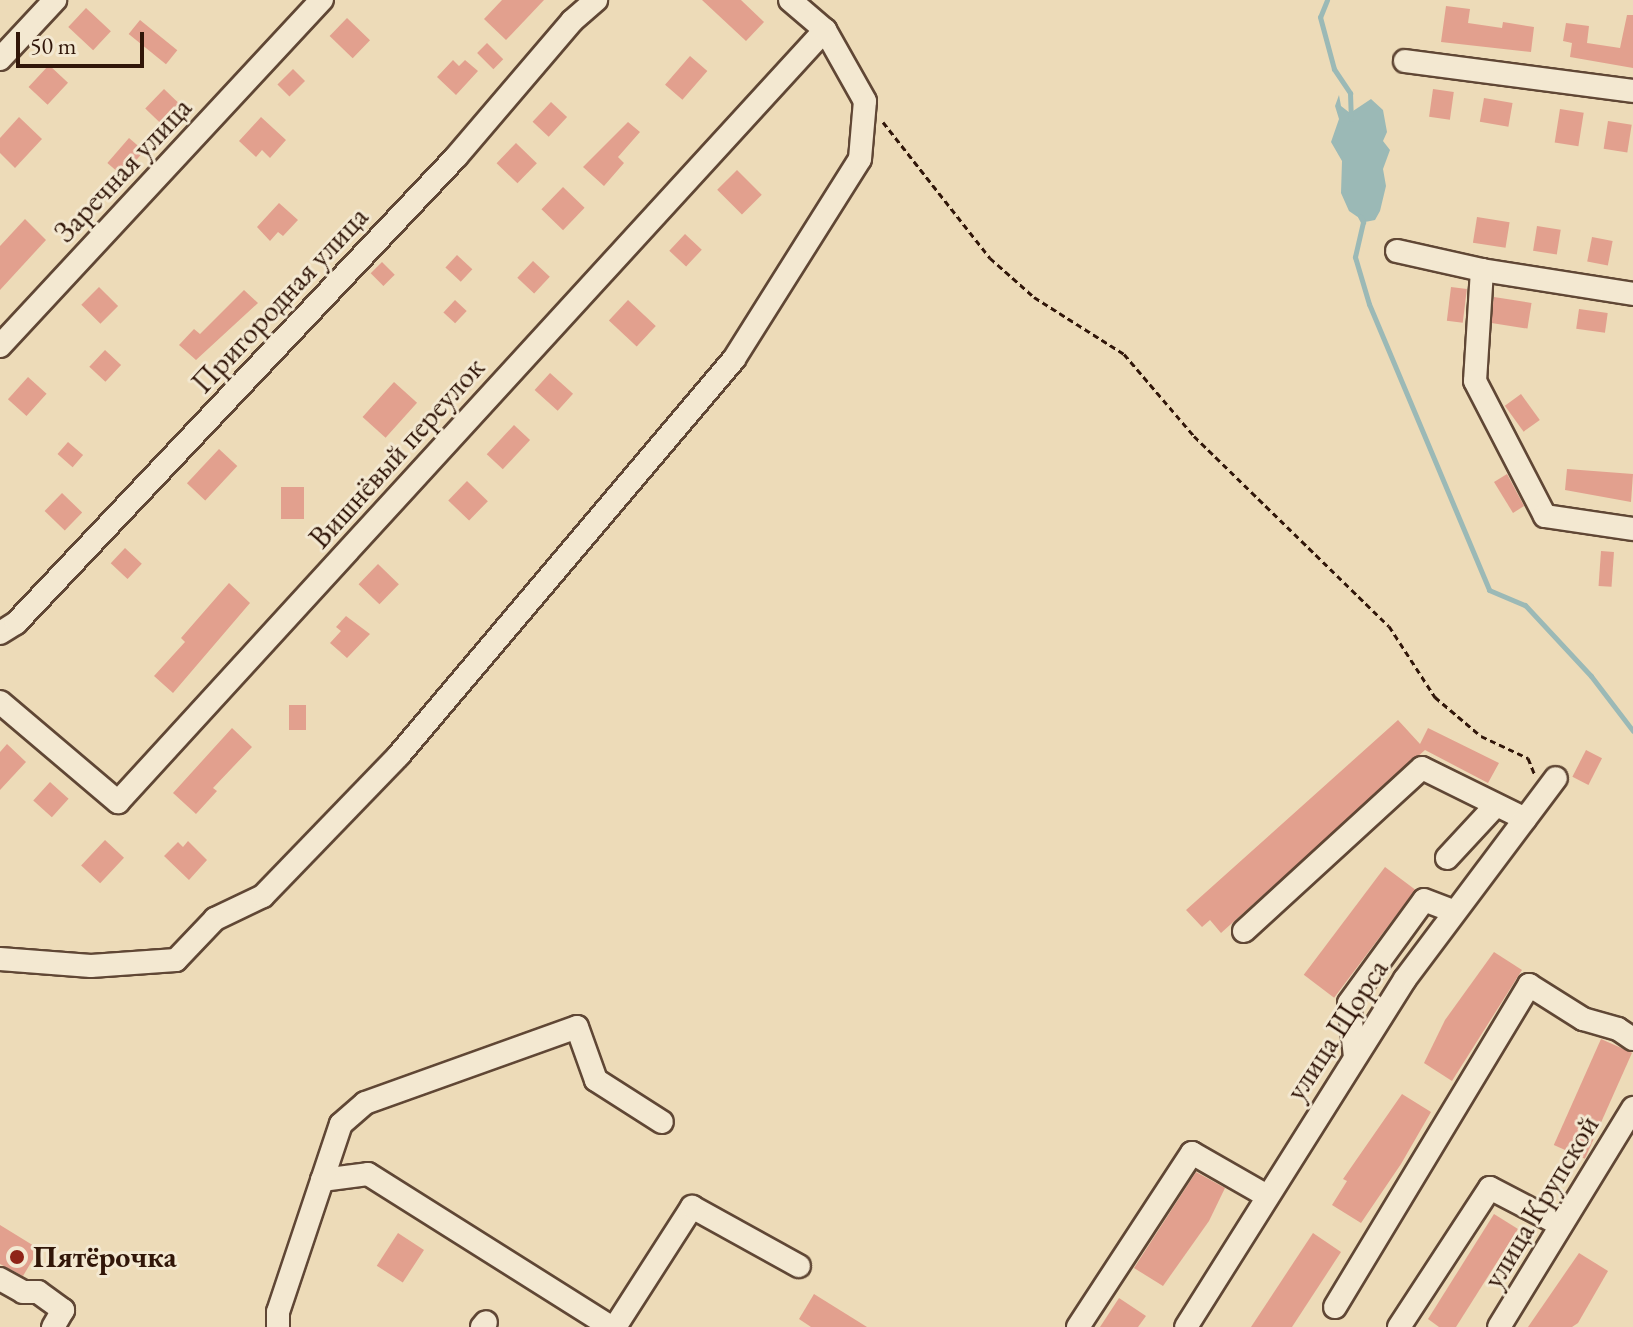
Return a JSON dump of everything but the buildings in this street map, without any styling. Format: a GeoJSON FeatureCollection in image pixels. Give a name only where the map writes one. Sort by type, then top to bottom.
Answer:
{"type":"FeatureCollection","features":[{"type":"Feature","properties":{"kind":"street"},"geometry":{"type":"LineString","coordinates":[[0,59],[55,0]]}},
{"type":"Feature","properties":{"kind":"street","name":"Заречная улица"},"geometry":{"type":"LineString","coordinates":[[0,346],[322,0]]}},
{"type":"Feature","properties":{"kind":"street","name":"Пригородная улица"},"geometry":{"type":"LineString","coordinates":[[0,633],[27,611],[456,157],[572,21],[596,0]]}},
{"type":"Feature","properties":{"kind":"street"},"geometry":{"type":"LineString","coordinates":[[0,959],[91,966],[176,960],[215,919],[263,896],[399,755],[734,359],[860,159],[865,101],[825,30],[790,0]]}},
{"type":"Feature","properties":{"kind":"street","name":"Вишнёвый переулок"},"geometry":{"type":"LineString","coordinates":[[0,702],[118,802],[825,30]]}},
{"type":"Feature","properties":{"kind":"street"},"geometry":{"type":"LineString","coordinates":[[1405,61],[1633,91]]}},
{"type":"Feature","properties":{"kind":"street"},"geometry":{"type":"LineString","coordinates":[[1397,251],[1482,270],[1633,294]]}},
{"type":"Feature","properties":{"kind":"street"},"geometry":{"type":"LineString","coordinates":[[1482,270],[1475,381],[1545,516],[1633,529]]}},
{"type":"Feature","properties":{"kind":"street"},"geometry":{"type":"LineString","coordinates":[[1244,931],[1422,768],[1525,819]]}},
{"type":"Feature","properties":{"kind":"street","name":"улица Щорса"},"geometry":{"type":"LineString","coordinates":[[1186,1327],[1405,979],[1550,785]]}},
{"type":"Feature","properties":{"kind":"street"},"geometry":{"type":"LineString","coordinates":[[1447,858],[1496,805]]}},
{"type":"Feature","properties":{"kind":"street"},"geometry":{"type":"LineString","coordinates":[[1355,1057],[1349,1003],[1424,900],[1455,912]]}},
{"type":"Feature","properties":{"kind":"street"},"geometry":{"type":"LineString","coordinates":[[1335,1307],[1529,985],[1583,1019],[1618,1029],[1633,1039]]}},
{"type":"Feature","properties":{"kind":"street"},"geometry":{"type":"LineString","coordinates":[[278,1327],[278,1312],[341,1124],[365,1103],[577,1027],[596,1080],[662,1122]]}},
{"type":"Feature","properties":{"kind":"street","name":"улица Крупской"},"geometry":{"type":"LineString","coordinates":[[1499,1327],[1633,1108]]}},
{"type":"Feature","properties":{"kind":"street"},"geometry":{"type":"LineString","coordinates":[[1078,1327],[1192,1153],[1267,1196]]}},
{"type":"Feature","properties":{"kind":"street"},"geometry":{"type":"LineString","coordinates":[[322,1180],[368,1174],[613,1327],[692,1207],[799,1266]]}},
{"type":"Feature","properties":{"kind":"street"},"geometry":{"type":"LineString","coordinates":[[1399,1327],[1490,1188],[1561,1225]]}},
{"type":"Feature","properties":{"kind":"street"},"geometry":{"type":"LineString","coordinates":[[0,1279],[23,1292],[38,1292],[63,1310],[53,1327]]}},
{"type":"Feature","properties":{"kind":"path"},"geometry":{"type":"LineString","coordinates":[[865,101],[990,258],[1034,297],[1124,354],[1194,436],[1389,626],[1435,697],[1481,736],[1528,758],[1550,785]]}},
{"type":"Feature","properties":{"kind":"water"},"geometry":{"type":"Polygon","coordinates":[[[1339,95],[1341,106],[1350,113],[1371,99],[1383,110],[1387,132],[1383,141],[1390,150],[1383,169],[1386,186],[1375,220],[1365,222],[1349,211],[1341,193],[1342,161],[1331,142],[1339,119],[1335,106],[1339,95]]]}},
{"type":"Feature","properties":{"kind":"waterway"},"geometry":{"type":"LineString","coordinates":[[1327,0],[1320,17],[1334,69],[1350,93],[1351,119]]}},
{"type":"Feature","properties":{"kind":"waterway"},"geometry":{"type":"LineString","coordinates":[[1360,216],[1363,222],[1355,257],[1369,304],[1489,590],[1525,605],[1591,676],[1633,731]]}},
{"type":"Feature","properties":{"kind":"place","name":"Пятёрочка"},"geometry":{"type":"Point","coordinates":[17,1257]}}]}
